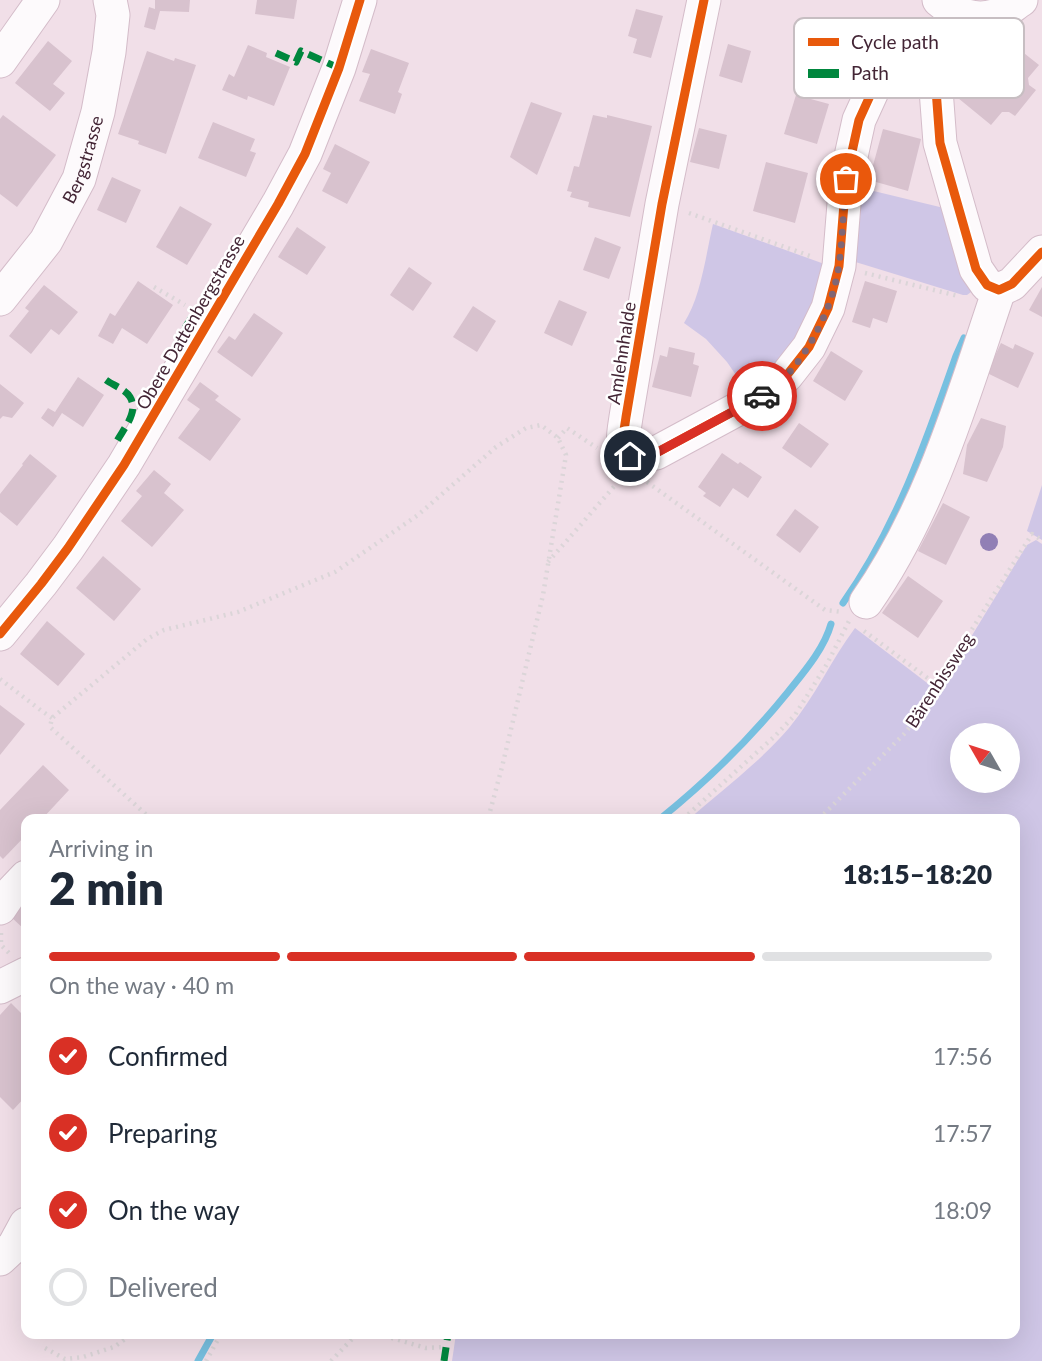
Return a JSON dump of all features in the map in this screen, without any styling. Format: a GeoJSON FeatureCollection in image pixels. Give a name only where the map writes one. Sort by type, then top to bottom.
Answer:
{"type":"FeatureCollection","features":[{"type":"Feature","properties":{"kind":"street"},"geometry":{"type":"LineString","coordinates":[[0,61],[43,0]]}},
{"type":"Feature","properties":{"kind":"street","name":"Bergstrasse"},"geometry":{"type":"LineString","coordinates":[[0,299],[46,241],[79,179],[98,113],[109,52],[113,15],[110,0]]}},
{"type":"Feature","properties":{"kind":"street","name":"Obere Dattenbergstrasse"},"geometry":{"type":"LineString","coordinates":[[0,634],[61,557],[124,465],[278,204],[305,154],[338,68],[360,0]]}},
{"type":"Feature","properties":{"kind":"street","name":"Amlehnhalde"},"geometry":{"type":"LineString","coordinates":[[704,0],[662,204],[623,438],[625,450],[630,456],[656,453],[771,391],[809,347],[828,308],[839,266],[846,179],[859,120],[869,98]]}},
{"type":"Feature","properties":{"kind":"street"},"geometry":{"type":"LineString","coordinates":[[939,0],[950,10],[970,18]]}},
{"type":"Feature","properties":{"kind":"street"},"geometry":{"type":"LineString","coordinates":[[978,18],[997,15],[1021,0]]}},
{"type":"Feature","properties":{"kind":"street"},"geometry":{"type":"LineString","coordinates":[[1030,0],[1042,9]]}},
{"type":"Feature","properties":{"kind":"street","name":"Amlehnhalde"},"geometry":{"type":"LineString","coordinates":[[936,98],[940,143],[976,269],[993,287]]}},
{"type":"Feature","properties":{"kind":"street"},"geometry":{"type":"LineString","coordinates":[[859,610],[882,579],[918,511],[950,433],[993,287],[1012,284],[1042,252]]}},
{"type":"Feature","properties":{"kind":"street"},"geometry":{"type":"LineString","coordinates":[[0,908],[21,882]]}},
{"type":"Feature","properties":{"kind":"street"},"geometry":{"type":"LineString","coordinates":[[0,987],[21,976]]}},
{"type":"Feature","properties":{"kind":"street"},"geometry":{"type":"LineString","coordinates":[[0,1259],[14,1246],[21,1233]]}},
{"type":"Feature","properties":{"kind":"path"},"geometry":{"type":"LineString","coordinates":[[662,204],[839,266],[966,298],[993,287]]}},
{"type":"Feature","properties":{"kind":"path"},"geometry":{"type":"LineString","coordinates":[[153,287],[192,311]]}},
{"type":"Feature","properties":{"kind":"path"},"geometry":{"type":"LineString","coordinates":[[146,814],[50,727],[52,718],[147,639],[164,629],[239,612],[335,572],[418,514],[496,447],[526,428],[541,425],[558,438],[566,455],[543,595],[489,814]]}},
{"type":"Feature","properties":{"kind":"path"},"geometry":{"type":"LineString","coordinates":[[558,438],[567,428]]}},
{"type":"Feature","properties":{"kind":"path"},"geometry":{"type":"LineString","coordinates":[[640,477],[825,610],[859,610]]}},
{"type":"Feature","properties":{"kind":"path"},"geometry":{"type":"LineString","coordinates":[[548,562],[620,480]]}},
{"type":"Feature","properties":{"kind":"path"},"geometry":{"type":"LineString","coordinates":[[859,610],[859,627],[937,685]]}},
{"type":"Feature","properties":{"kind":"path"},"geometry":{"type":"LineString","coordinates":[[689,814],[795,715],[859,610]]}},
{"type":"Feature","properties":{"kind":"path"},"geometry":{"type":"LineString","coordinates":[[0,679],[52,718]]}},
{"type":"Feature","properties":{"kind":"path"},"geometry":{"type":"LineString","coordinates":[[45,1348],[65,1359],[83,1357],[114,1347],[125,1339]]}},
{"type":"Feature","properties":{"kind":"path"},"geometry":{"type":"LineString","coordinates":[[206,1361],[217,1339]]}},
{"type":"Feature","properties":{"kind":"path"},"geometry":{"type":"LineString","coordinates":[[331,1361],[352,1339]]}},
{"type":"Feature","properties":{"kind":"path"},"geometry":{"type":"LineString","coordinates":[[395,1339],[426,1348],[446,1347]]}},
{"type":"Feature","properties":{"kind":"shaded area"},"geometry":{"type":"Polygon","coordinates":[[[853,186],[948,209],[975,289],[963,295],[849,260],[853,186]]]}},
{"type":"Feature","properties":{"kind":"shaded area"},"geometry":{"type":"Polygon","coordinates":[[[713,224],[830,266],[816,317],[751,397],[727,362],[706,339],[684,323],[699,288],[713,224]]]}},
{"type":"Feature","properties":{"kind":"shaded area"},"geometry":{"type":"Polygon","coordinates":[[[1042,485],[1042,540],[1027,531],[1042,485]]]}},
{"type":"Feature","properties":{"kind":"shaded area"},"geometry":{"type":"Polygon","coordinates":[[[1036,540],[1042,544],[1042,1361],[452,1361],[455,1339],[1020,1339],[1020,814],[695,814],[753,764],[789,728],[855,628],[935,689],[940,688],[1027,545],[1036,540]]]}},
{"type":"Feature","properties":{"kind":"building"},"geometry":{"type":"Polygon","coordinates":[[[155,0],[190,0],[189,12],[160,11],[155,30],[144,27],[149,7],[155,9],[155,0]]]}},
{"type":"Feature","properties":{"kind":"building"},"geometry":{"type":"Polygon","coordinates":[[[257,0],[297,0],[294,19],[255,14],[257,0]]]}},
{"type":"Feature","properties":{"kind":"building"},"geometry":{"type":"Polygon","coordinates":[[[636,9],[663,16],[651,58],[633,53],[637,39],[628,36],[636,9]]]}},
{"type":"Feature","properties":{"kind":"building"},"geometry":{"type":"Polygon","coordinates":[[[48,41],[72,61],[53,84],[65,93],[50,111],[15,83],[48,41]]]}},
{"type":"Feature","properties":{"kind":"building"},"geometry":{"type":"Polygon","coordinates":[[[728,44],[751,51],[742,83],[719,76],[728,44]]]}},
{"type":"Feature","properties":{"kind":"building"},"geometry":{"type":"Polygon","coordinates":[[[248,45],[267,53],[266,57],[290,67],[274,106],[248,96],[247,100],[222,90],[229,74],[234,77],[248,45]]]}},
{"type":"Feature","properties":{"kind":"building"},"geometry":{"type":"Polygon","coordinates":[[[371,49],[409,63],[398,92],[402,94],[395,114],[359,101],[370,74],[362,72],[371,49]]]}},
{"type":"Feature","properties":{"kind":"building"},"geometry":{"type":"Polygon","coordinates":[[[147,51],[174,61],[175,58],[196,65],[166,154],[118,134],[147,51]]]}},
{"type":"Feature","properties":{"kind":"building"},"geometry":{"type":"Polygon","coordinates":[[[1024,53],[1039,65],[1028,78],[1029,85],[1036,90],[1015,116],[1002,112],[991,125],[958,98],[1024,98],[1024,53]]]}},
{"type":"Feature","properties":{"kind":"building"},"geometry":{"type":"Polygon","coordinates":[[[795,98],[829,104],[817,144],[784,134],[795,98]]]}},
{"type":"Feature","properties":{"kind":"building"},"geometry":{"type":"Polygon","coordinates":[[[531,102],[562,113],[537,175],[510,157],[531,102]]]}},
{"type":"Feature","properties":{"kind":"building"},"geometry":{"type":"Polygon","coordinates":[[[3,115],[56,155],[17,207],[0,194],[0,119],[3,115]]]}},
{"type":"Feature","properties":{"kind":"building"},"geometry":{"type":"Polygon","coordinates":[[[593,115],[607,118],[607,115],[652,126],[630,217],[588,207],[589,202],[570,197],[572,192],[567,191],[574,166],[579,167],[593,115]]]}},
{"type":"Feature","properties":{"kind":"building"},"geometry":{"type":"Polygon","coordinates":[[[213,122],[255,139],[250,151],[256,153],[246,177],[198,158],[213,122]]]}},
{"type":"Feature","properties":{"kind":"building"},"geometry":{"type":"Polygon","coordinates":[[[699,128],[727,135],[719,169],[690,162],[699,128]]]}},
{"type":"Feature","properties":{"kind":"building"},"geometry":{"type":"Polygon","coordinates":[[[883,129],[921,139],[908,191],[869,180],[883,129]]]}},
{"type":"Feature","properties":{"kind":"building"},"geometry":{"type":"Polygon","coordinates":[[[335,144],[370,162],[347,204],[322,191],[331,173],[323,169],[335,144]]]}},
{"type":"Feature","properties":{"kind":"building"},"geometry":{"type":"Polygon","coordinates":[[[766,162],[808,173],[795,223],[753,211],[766,162]]]}},
{"type":"Feature","properties":{"kind":"building"},"geometry":{"type":"Polygon","coordinates":[[[112,177],[141,190],[126,223],[97,210],[112,177]]]}},
{"type":"Feature","properties":{"kind":"building"},"geometry":{"type":"Polygon","coordinates":[[[180,206],[212,224],[187,265],[156,247],[180,206]]]}},
{"type":"Feature","properties":{"kind":"building"},"geometry":{"type":"Polygon","coordinates":[[[297,227],[326,247],[307,275],[278,257],[297,227]]]}},
{"type":"Feature","properties":{"kind":"building"},"geometry":{"type":"Polygon","coordinates":[[[595,237],[621,247],[609,279],[583,270],[595,237]]]}},
{"type":"Feature","properties":{"kind":"building"},"geometry":{"type":"Polygon","coordinates":[[[409,267],[432,283],[413,311],[390,295],[409,267]]]}},
{"type":"Feature","properties":{"kind":"building"},"geometry":{"type":"Polygon","coordinates":[[[138,281],[173,305],[147,344],[122,328],[113,344],[98,336],[110,313],[115,316],[138,281]]]}},
{"type":"Feature","properties":{"kind":"building"},"geometry":{"type":"Polygon","coordinates":[[[865,281],[897,291],[887,323],[873,318],[870,328],[852,322],[865,281]]]}},
{"type":"Feature","properties":{"kind":"building"},"geometry":{"type":"Polygon","coordinates":[[[44,285],[78,312],[59,335],[51,329],[31,354],[9,336],[29,311],[25,308],[44,285]]]}},
{"type":"Feature","properties":{"kind":"building"},"geometry":{"type":"Polygon","coordinates":[[[1042,287],[1042,317],[1029,310],[1042,287]]]}},
{"type":"Feature","properties":{"kind":"building"},"geometry":{"type":"Polygon","coordinates":[[[559,300],[587,312],[572,346],[544,333],[559,300]]]}},
{"type":"Feature","properties":{"kind":"building"},"geometry":{"type":"Polygon","coordinates":[[[473,306],[496,321],[477,352],[453,337],[473,306]]]}},
{"type":"Feature","properties":{"kind":"building"},"geometry":{"type":"Polygon","coordinates":[[[254,313],[283,333],[252,377],[217,352],[229,336],[235,340],[254,313]]]}},
{"type":"Feature","properties":{"kind":"building"},"geometry":{"type":"Polygon","coordinates":[[[1001,343],[1013,349],[1015,344],[1034,353],[1018,388],[987,373],[1001,343]]]}},
{"type":"Feature","properties":{"kind":"building"},"geometry":{"type":"Polygon","coordinates":[[[669,347],[695,353],[693,364],[699,366],[691,397],[652,387],[660,355],[667,357],[669,347]]]}},
{"type":"Feature","properties":{"kind":"building"},"geometry":{"type":"Polygon","coordinates":[[[831,351],[863,371],[845,401],[813,381],[831,351]]]}},
{"type":"Feature","properties":{"kind":"building"},"geometry":{"type":"Polygon","coordinates":[[[78,377],[104,395],[83,427],[62,413],[53,427],[41,418],[48,408],[55,412],[78,377]]]}},
{"type":"Feature","properties":{"kind":"building"},"geometry":{"type":"Polygon","coordinates":[[[200,382],[219,396],[215,400],[241,419],[210,461],[178,438],[200,409],[187,400],[200,382]]]}},
{"type":"Feature","properties":{"kind":"building"},"geometry":{"type":"Polygon","coordinates":[[[0,384],[24,403],[12,418],[3,416],[0,419],[0,384]]]}},
{"type":"Feature","properties":{"kind":"building"},"geometry":{"type":"Polygon","coordinates":[[[981,418],[1006,426],[1003,447],[987,482],[963,474],[967,445],[981,418]]]}},
{"type":"Feature","properties":{"kind":"building"},"geometry":{"type":"Polygon","coordinates":[[[799,423],[829,444],[811,468],[782,448],[799,423]]]}},
{"type":"Feature","properties":{"kind":"building"},"geometry":{"type":"Polygon","coordinates":[[[722,453],[762,477],[748,498],[733,488],[720,507],[703,496],[706,493],[698,487],[722,453]]]}},
{"type":"Feature","properties":{"kind":"building"},"geometry":{"type":"Polygon","coordinates":[[[30,454],[57,476],[17,526],[0,512],[0,494],[30,454]]]}},
{"type":"Feature","properties":{"kind":"building"},"geometry":{"type":"Polygon","coordinates":[[[154,470],[171,484],[164,493],[184,510],[152,547],[121,521],[142,496],[136,491],[154,470]]]}},
{"type":"Feature","properties":{"kind":"building"},"geometry":{"type":"Polygon","coordinates":[[[943,503],[970,517],[946,565],[918,551],[943,503]]]}},
{"type":"Feature","properties":{"kind":"building"},"geometry":{"type":"Polygon","coordinates":[[[795,509],[819,527],[800,553],[776,535],[795,509]]]}},
{"type":"Feature","properties":{"kind":"building"},"geometry":{"type":"Polygon","coordinates":[[[103,556],[141,589],[114,621],[76,588],[103,556]]]}},
{"type":"Feature","properties":{"kind":"building"},"geometry":{"type":"Polygon","coordinates":[[[908,576],[943,601],[918,638],[882,613],[908,576]]]}},
{"type":"Feature","properties":{"kind":"building"},"geometry":{"type":"Polygon","coordinates":[[[47,621],[85,654],[58,686],[20,654],[47,621]]]}},
{"type":"Feature","properties":{"kind":"building"},"geometry":{"type":"Polygon","coordinates":[[[0,705],[25,724],[0,755],[0,705]]]}},
{"type":"Feature","properties":{"kind":"building"},"geometry":{"type":"Polygon","coordinates":[[[43,765],[69,790],[47,814],[21,814],[21,840],[3,859],[0,856],[0,810],[43,765]]]}},
{"type":"Feature","properties":{"kind":"building"},"geometry":{"type":"Polygon","coordinates":[[[21,902],[21,926],[9,915],[21,902]]]}},
{"type":"Feature","properties":{"kind":"building"},"geometry":{"type":"Polygon","coordinates":[[[11,1003],[21,1013],[21,1101],[13,1110],[0,1097],[0,1015],[11,1003]]]}},
{"type":"Feature","properties":{"kind":"waterway"},"geometry":{"type":"LineString","coordinates":[[843,603],[894,515],[964,338]]}},
{"type":"Feature","properties":{"kind":"waterway"},"geometry":{"type":"LineString","coordinates":[[666,814],[727,759],[774,709],[813,660],[831,624]]}},
{"type":"Feature","properties":{"kind":"waterway"},"geometry":{"type":"LineString","coordinates":[[198,1361],[210,1339]]}},
{"type":"Feature","properties":{"kind":"marked path"},"geometry":{"type":"LineString","coordinates":[[276,53],[296,62],[301,51],[339,68]]}},
{"type":"Feature","properties":{"kind":"marked path"},"geometry":{"type":"LineString","coordinates":[[185,328],[192,317]]}},
{"type":"Feature","properties":{"kind":"marked path"},"geometry":{"type":"LineString","coordinates":[[106,380],[126,392],[133,408],[130,420],[117,441]]}},
{"type":"Feature","properties":{"kind":"marked path"},"geometry":{"type":"LineString","coordinates":[[444,1361],[447,1339]]}},
{"type":"Feature","properties":{"kind":"cycle path"},"geometry":{"type":"LineString","coordinates":[[0,634],[68,548],[124,465],[278,204],[305,154],[339,68],[360,0]]}},
{"type":"Feature","properties":{"kind":"cycle path"},"geometry":{"type":"LineString","coordinates":[[704,0],[662,204],[626,417],[624,442],[630,456],[656,453],[771,391],[809,347],[828,308],[839,266],[846,179],[859,120],[869,98]]}},
{"type":"Feature","properties":{"kind":"cycle path"},"geometry":{"type":"LineString","coordinates":[[937,98],[940,143],[976,269],[987,285],[999,290],[1012,284],[1042,252]]}},
{"type":"Feature","properties":{"kind":"way so far"},"geometry":{"type":"LineString","coordinates":[[762,396],[787,375],[809,347],[828,308],[839,266],[846,179]]}},
{"type":"Feature","properties":{"kind":"route"},"geometry":{"type":"LineString","coordinates":[[630,456],[656,453],[762,396]]}}]}
